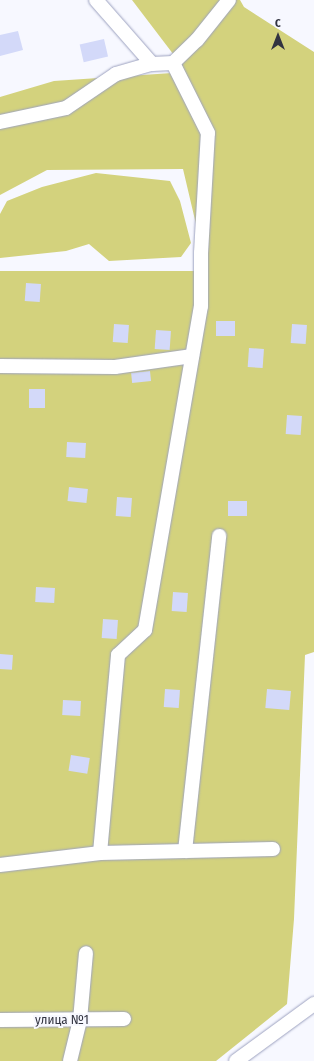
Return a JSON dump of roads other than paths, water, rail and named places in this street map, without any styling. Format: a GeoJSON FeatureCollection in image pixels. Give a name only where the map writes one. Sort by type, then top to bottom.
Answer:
{"type":"FeatureCollection","features":[{"type":"Feature","properties":{"kind":"street"},"geometry":{"type":"LineString","coordinates":[[96,0],[152,64]]}},
{"type":"Feature","properties":{"kind":"street"},"geometry":{"type":"LineString","coordinates":[[0,122],[66,108],[116,74],[152,64],[173,63],[197,40],[229,0]]}},
{"type":"Feature","properties":{"kind":"street"},"geometry":{"type":"LineString","coordinates":[[100,853],[118,655],[145,630],[201,306],[201,253],[208,133],[173,63]]}},
{"type":"Feature","properties":{"kind":"street"},"geometry":{"type":"LineString","coordinates":[[0,366],[115,367],[192,356]]}},
{"type":"Feature","properties":{"kind":"street"},"geometry":{"type":"LineString","coordinates":[[185,851],[219,536]]}},
{"type":"Feature","properties":{"kind":"street"},"geometry":{"type":"LineString","coordinates":[[0,865],[100,853],[274,849]]}},
{"type":"Feature","properties":{"kind":"street"},"geometry":{"type":"LineString","coordinates":[[70,1061],[80,1020],[86,953]]}},
{"type":"Feature","properties":{"kind":"street"},"geometry":{"type":"LineString","coordinates":[[240,1060],[314,1004]]}},
{"type":"Feature","properties":{"kind":"street","name":"улица №1"},"geometry":{"type":"LineString","coordinates":[[0,1020],[124,1019]]}}]}
